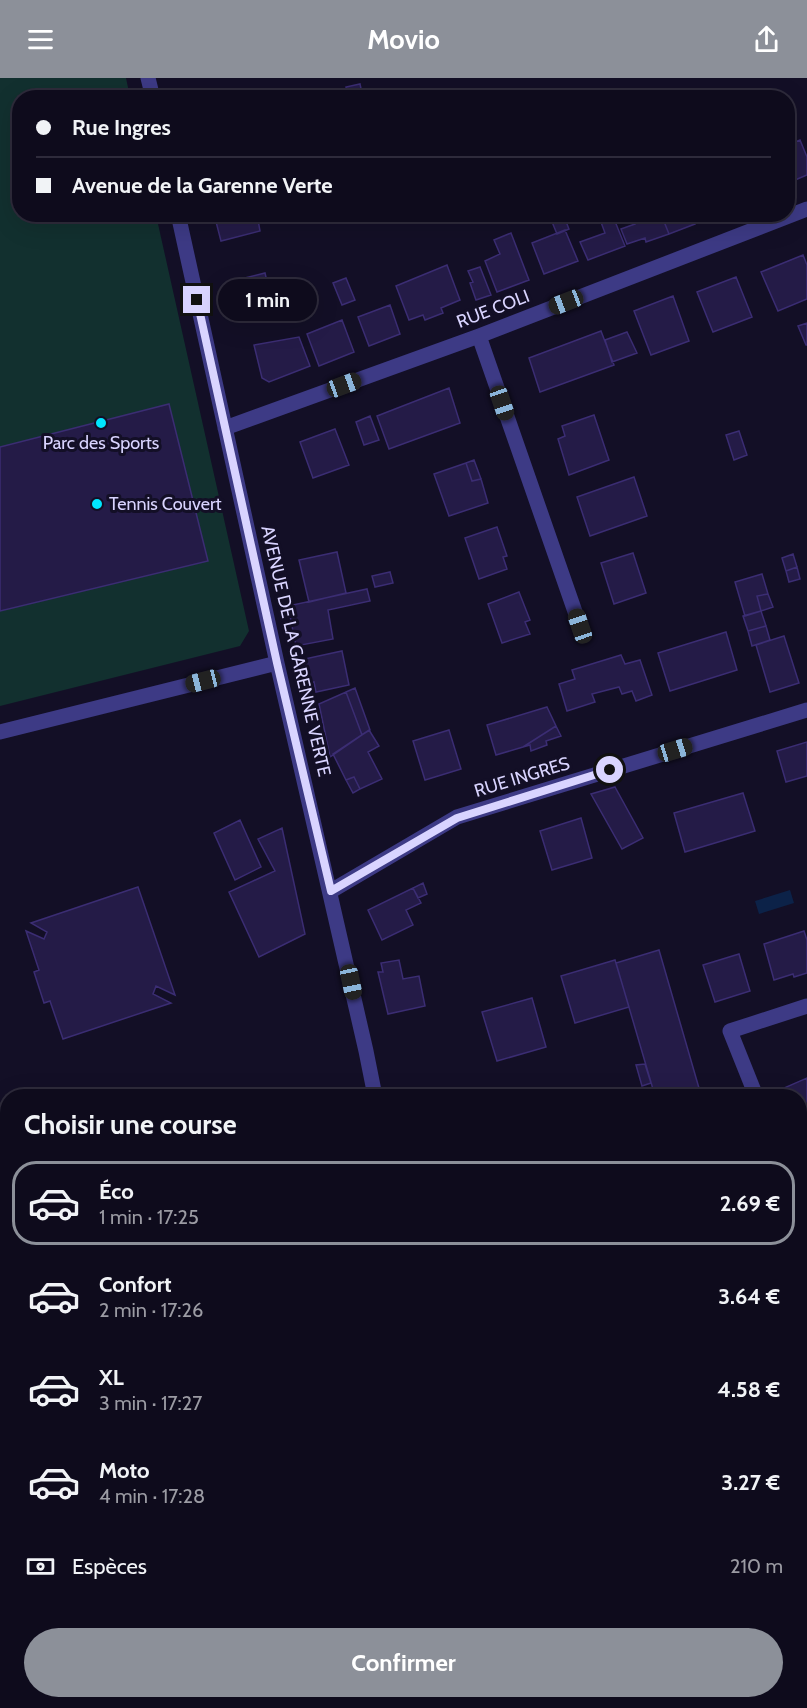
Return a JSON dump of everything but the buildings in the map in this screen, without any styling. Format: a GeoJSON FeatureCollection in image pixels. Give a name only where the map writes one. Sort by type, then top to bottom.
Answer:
{"type":"FeatureCollection","features":[{"type":"Feature","properties":{"kind":"street","name":"AVENUE DE LA GARENNE VERTE"},"geometry":{"type":"LineString","coordinates":[[180,222],[374,1089]]}},
{"type":"Feature","properties":{"kind":"street","name":"RUE COLI"},"geometry":{"type":"LineString","coordinates":[[225,428],[478,336],[773,222]]}},
{"type":"Feature","properties":{"kind":"street"},"geometry":{"type":"LineString","coordinates":[[478,336],[580,626]]}},
{"type":"Feature","properties":{"kind":"street"},"geometry":{"type":"LineString","coordinates":[[0,732],[277,663]]}},
{"type":"Feature","properties":{"kind":"street","name":"RUE INGRES"},"geometry":{"type":"LineString","coordinates":[[331,891],[457,818],[807,710]]}},
{"type":"Feature","properties":{"kind":"street"},"geometry":{"type":"LineString","coordinates":[[753,1089],[730,1030],[807,1006]]}},
{"type":"Feature","properties":{"kind":"green space","name":"Parc des Sports"},"geometry":{"type":"Polygon","coordinates":[[[0,78],[126,78],[129,90],[12,90],[12,222],[158,222],[249,631],[240,646],[0,706],[0,78]]]}},
{"type":"Feature","properties":{"kind":"water"},"geometry":{"type":"Polygon","coordinates":[[[790,890],[794,903],[759,914],[755,901],[790,890]]]}},
{"type":"Feature","properties":{"kind":"place","name":"Parc des Sports"},"geometry":{"type":"Point","coordinates":[101,423]}},
{"type":"Feature","properties":{"kind":"place","name":"Tennis Couvert"},"geometry":{"type":"Point","coordinates":[97,504]}},
{"type":"Feature","properties":{"kind":"route"},"geometry":{"type":"LineString","coordinates":[[197,300],[277,663],[331,891],[457,818],[610,770]]}}]}
